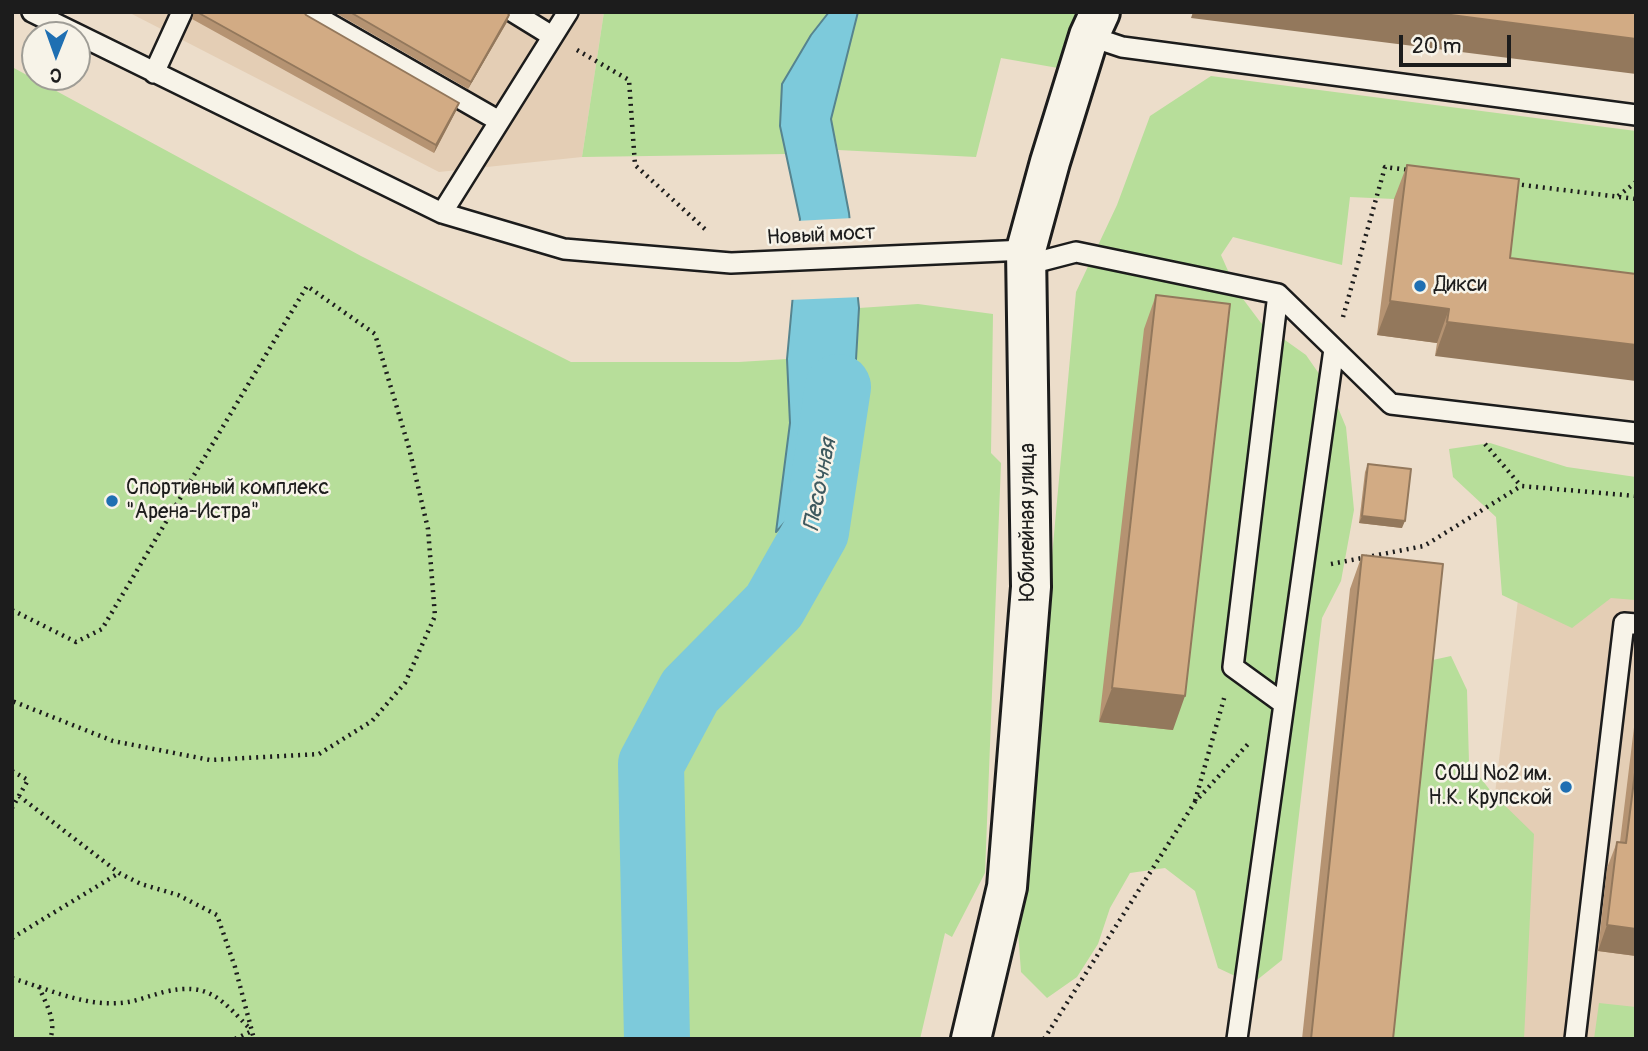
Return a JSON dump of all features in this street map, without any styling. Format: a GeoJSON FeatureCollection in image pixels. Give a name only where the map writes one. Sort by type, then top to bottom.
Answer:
{"type":"FeatureCollection","features":[{"type":"Feature","properties":{"kind":"street","name":"Юбилейная улица"},"geometry":{"type":"LineString","coordinates":[[971,1039],[1007,887],[1031,587],[1026,257],[1050,162],[1094,24]]}},
{"type":"Feature","properties":{"kind":"lane","name":"Новый мост"},"geometry":{"type":"LineString","coordinates":[[32,12],[442,213],[564,249],[731,263],[914,254],[1026,257],[1076,252],[1278,294]]}},
{"type":"Feature","properties":{"kind":"lane"},"geometry":{"type":"LineString","coordinates":[[154,73],[182,12]]}},
{"type":"Feature","properties":{"kind":"lane"},"geometry":{"type":"LineString","coordinates":[[309,12],[499,121]]}},
{"type":"Feature","properties":{"kind":"lane"},"geometry":{"type":"LineString","coordinates":[[513,12],[552,36]]}},
{"type":"Feature","properties":{"kind":"lane"},"geometry":{"type":"LineString","coordinates":[[442,213],[568,12]]}},
{"type":"Feature","properties":{"kind":"lane"},"geometry":{"type":"LineString","coordinates":[[1094,24],[1122,47],[1636,115]]}},
{"type":"Feature","properties":{"kind":"lane"},"geometry":{"type":"LineString","coordinates":[[1278,294],[1391,404],[1636,433]]}},
{"type":"Feature","properties":{"kind":"lane"},"geometry":{"type":"LineString","coordinates":[[1278,294],[1233,667],[1284,704]]}},
{"type":"Feature","properties":{"kind":"lane"},"geometry":{"type":"LineString","coordinates":[[1237,1039],[1334,349]]}},
{"type":"Feature","properties":{"kind":"lane"},"geometry":{"type":"LineString","coordinates":[[1575,1039],[1624,623],[1636,624]]}},
{"type":"Feature","properties":{"kind":"path"},"geometry":{"type":"LineString","coordinates":[[552,36],[629,80],[635,165],[708,232]]}},
{"type":"Feature","properties":{"kind":"path"},"geometry":{"type":"LineString","coordinates":[[1334,349],[1385,167],[1412,171]]}},
{"type":"Feature","properties":{"kind":"path"},"geometry":{"type":"LineString","coordinates":[[1617,197],[1636,182]]}},
{"type":"Feature","properties":{"kind":"path"},"geometry":{"type":"LineString","coordinates":[[1508,183],[1636,199]]}},
{"type":"Feature","properties":{"kind":"path"},"geometry":{"type":"LineString","coordinates":[[12,610],[76,642],[102,629],[307,286],[374,334],[409,448],[428,530],[435,616],[405,683],[372,721],[319,754],[210,760],[113,741],[12,701]]}},
{"type":"Feature","properties":{"kind":"path"},"geometry":{"type":"LineString","coordinates":[[1458,412],[1521,486]]}},
{"type":"Feature","properties":{"kind":"path"},"geometry":{"type":"LineString","coordinates":[[1300,588],[1323,565],[1424,546],[1521,486],[1636,496]]}},
{"type":"Feature","properties":{"kind":"path"},"geometry":{"type":"LineString","coordinates":[[1195,802],[1233,667]]}},
{"type":"Feature","properties":{"kind":"path"},"geometry":{"type":"LineString","coordinates":[[1044,1039],[1195,802],[1284,704]]}},
{"type":"Feature","properties":{"kind":"path"},"geometry":{"type":"LineString","coordinates":[[12,771],[28,780],[12,808]]}},
{"type":"Feature","properties":{"kind":"path"},"geometry":{"type":"LineString","coordinates":[[19,796],[119,873],[141,884],[178,895],[217,915],[235,967],[254,1039]]}},
{"type":"Feature","properties":{"kind":"path"},"geometry":{"type":"LineString","coordinates":[[12,938],[119,873]]}},
{"type":"Feature","properties":{"kind":"path"},"geometry":{"type":"LineString","coordinates":[[12,978],[79,1001],[106,1004],[129,1002],[185,988],[214,994],[252,1031]]}},
{"type":"Feature","properties":{"kind":"path"},"geometry":{"type":"LineString","coordinates":[[39,987],[54,1029],[50,1039]]}},
{"type":"Feature","properties":{"kind":"path"},"geometry":{"type":"LineString","coordinates":[[235,1039],[252,1031]]}},
{"type":"Feature","properties":{"kind":"shaded area"},"geometry":{"type":"Polygon","coordinates":[[[128,12],[604,12],[582,157],[439,172],[128,12]]]}},
{"type":"Feature","properties":{"kind":"shaded area","name":"СОШ №2 им. Н.К. Крупской"},"geometry":{"type":"Polygon","coordinates":[[[1527,523],[1636,535],[1636,1039],[1466,1039],[1527,523]]]}},
{"type":"Feature","properties":{"kind":"green space"},"geometry":{"type":"Polygon","coordinates":[[[604,12],[829,12],[813,32],[780,126],[786,154],[582,157],[604,12]]]}},
{"type":"Feature","properties":{"kind":"green space"},"geometry":{"type":"Polygon","coordinates":[[[858,12],[1079,12],[1058,68],[1001,58],[976,157],[838,150],[831,119],[858,12]]]}},
{"type":"Feature","properties":{"kind":"green space"},"geometry":{"type":"Polygon","coordinates":[[[12,67],[21,72],[21,91],[56,91],[361,256],[571,362],[739,362],[787,359],[787,365],[855,359],[859,308],[918,304],[993,314],[991,453],[1001,463],[985,873],[952,937],[945,933],[920,1039],[12,1039],[12,67]]]}},
{"type":"Feature","properties":{"kind":"green space"},"geometry":{"type":"Polygon","coordinates":[[[1211,76],[1636,131],[1636,309],[1497,292],[1394,199],[1350,197],[1342,265],[1233,237],[1221,255],[1237,291],[1261,323],[1306,355],[1331,391],[1346,427],[1354,510],[1341,581],[1322,618],[1282,960],[1252,984],[1218,968],[1195,891],[1165,868],[1130,873],[1110,908],[1098,944],[1077,977],[1047,998],[1021,972],[1018,931],[1076,292],[1117,205],[1150,116],[1211,76]]]}},
{"type":"Feature","properties":{"kind":"green space"},"geometry":{"type":"Polygon","coordinates":[[[1490,443],[1567,467],[1636,477],[1636,600],[1611,598],[1572,628],[1502,595],[1496,517],[1453,477],[1449,449],[1490,443]]]}},
{"type":"Feature","properties":{"kind":"green space"},"geometry":{"type":"Polygon","coordinates":[[[1451,656],[1467,690],[1469,763],[1493,794],[1534,834],[1524,1039],[1379,1039],[1419,663],[1451,656]]]}},
{"type":"Feature","properties":{"kind":"green space"},"geometry":{"type":"Polygon","coordinates":[[[1599,1003],[1636,1007],[1636,1039],[1594,1039],[1599,1003]]]}},
{"type":"Feature","properties":{"kind":"water"},"geometry":{"type":"Polygon","coordinates":[[[829,12],[858,12],[831,119],[849,213],[859,308],[854,394],[842,459],[776,532],[790,423],[787,359],[800,219],[780,126],[782,84],[811,35],[829,12]]]}},
{"type":"Feature","properties":{"kind":"pier"},"geometry":{"type":"Polygon","coordinates":[[[853,218],[862,297],[789,300],[796,221],[853,218]]]}},
{"type":"Feature","properties":{"kind":"building"},"geometry":{"type":"Polygon","coordinates":[[[197,12],[304,12],[459,103],[436,145],[197,12]]]}},
{"type":"Feature","properties":{"kind":"building"},"geometry":{"type":"Polygon","coordinates":[[[350,12],[507,12],[509,15],[471,82],[350,12]]]}},
{"type":"Feature","properties":{"kind":"building"},"geometry":{"type":"Polygon","coordinates":[[[1428,12],[1636,12],[1636,39],[1428,12]]]}},
{"type":"Feature","properties":{"kind":"building"},"geometry":{"type":"Polygon","coordinates":[[[1407,165],[1519,179],[1510,258],[1636,274],[1636,345],[1447,322],[1449,309],[1390,301],[1407,165]]]}},
{"type":"Feature","properties":{"kind":"building"},"geometry":{"type":"Polygon","coordinates":[[[1156,295],[1230,304],[1185,696],[1112,688],[1156,295]]]}},
{"type":"Feature","properties":{"kind":"building"},"geometry":{"type":"Polygon","coordinates":[[[1368,464],[1411,469],[1405,521],[1362,516],[1368,464]]]}},
{"type":"Feature","properties":{"kind":"building"},"geometry":{"type":"Polygon","coordinates":[[[1362,555],[1443,564],[1393,1039],[1311,1039],[1362,555]]]}},
{"type":"Feature","properties":{"kind":"building"},"geometry":{"type":"Polygon","coordinates":[[[1636,765],[1636,929],[1607,925],[1617,842],[1626,843],[1636,765]]]}},
{"type":"Feature","properties":{"kind":"waterway","name":"Песочная"},"geometry":{"type":"LineString","coordinates":[[657,1039],[651,764],[690,691],[774,606],[816,532],[838,387]]}},
{"type":"Feature","properties":{"kind":"place","name":"Дикси"},"geometry":{"type":"Point","coordinates":[1420,286]}},
{"type":"Feature","properties":{"kind":"place","name":"Спортивный комплекс \"Арена-Истра\""},"geometry":{"type":"Point","coordinates":[112,501]}},
{"type":"Feature","properties":{"kind":"place","name":"СОШ №2 им. Н.К. Крупской"},"geometry":{"type":"Point","coordinates":[1566,787]}}]}
